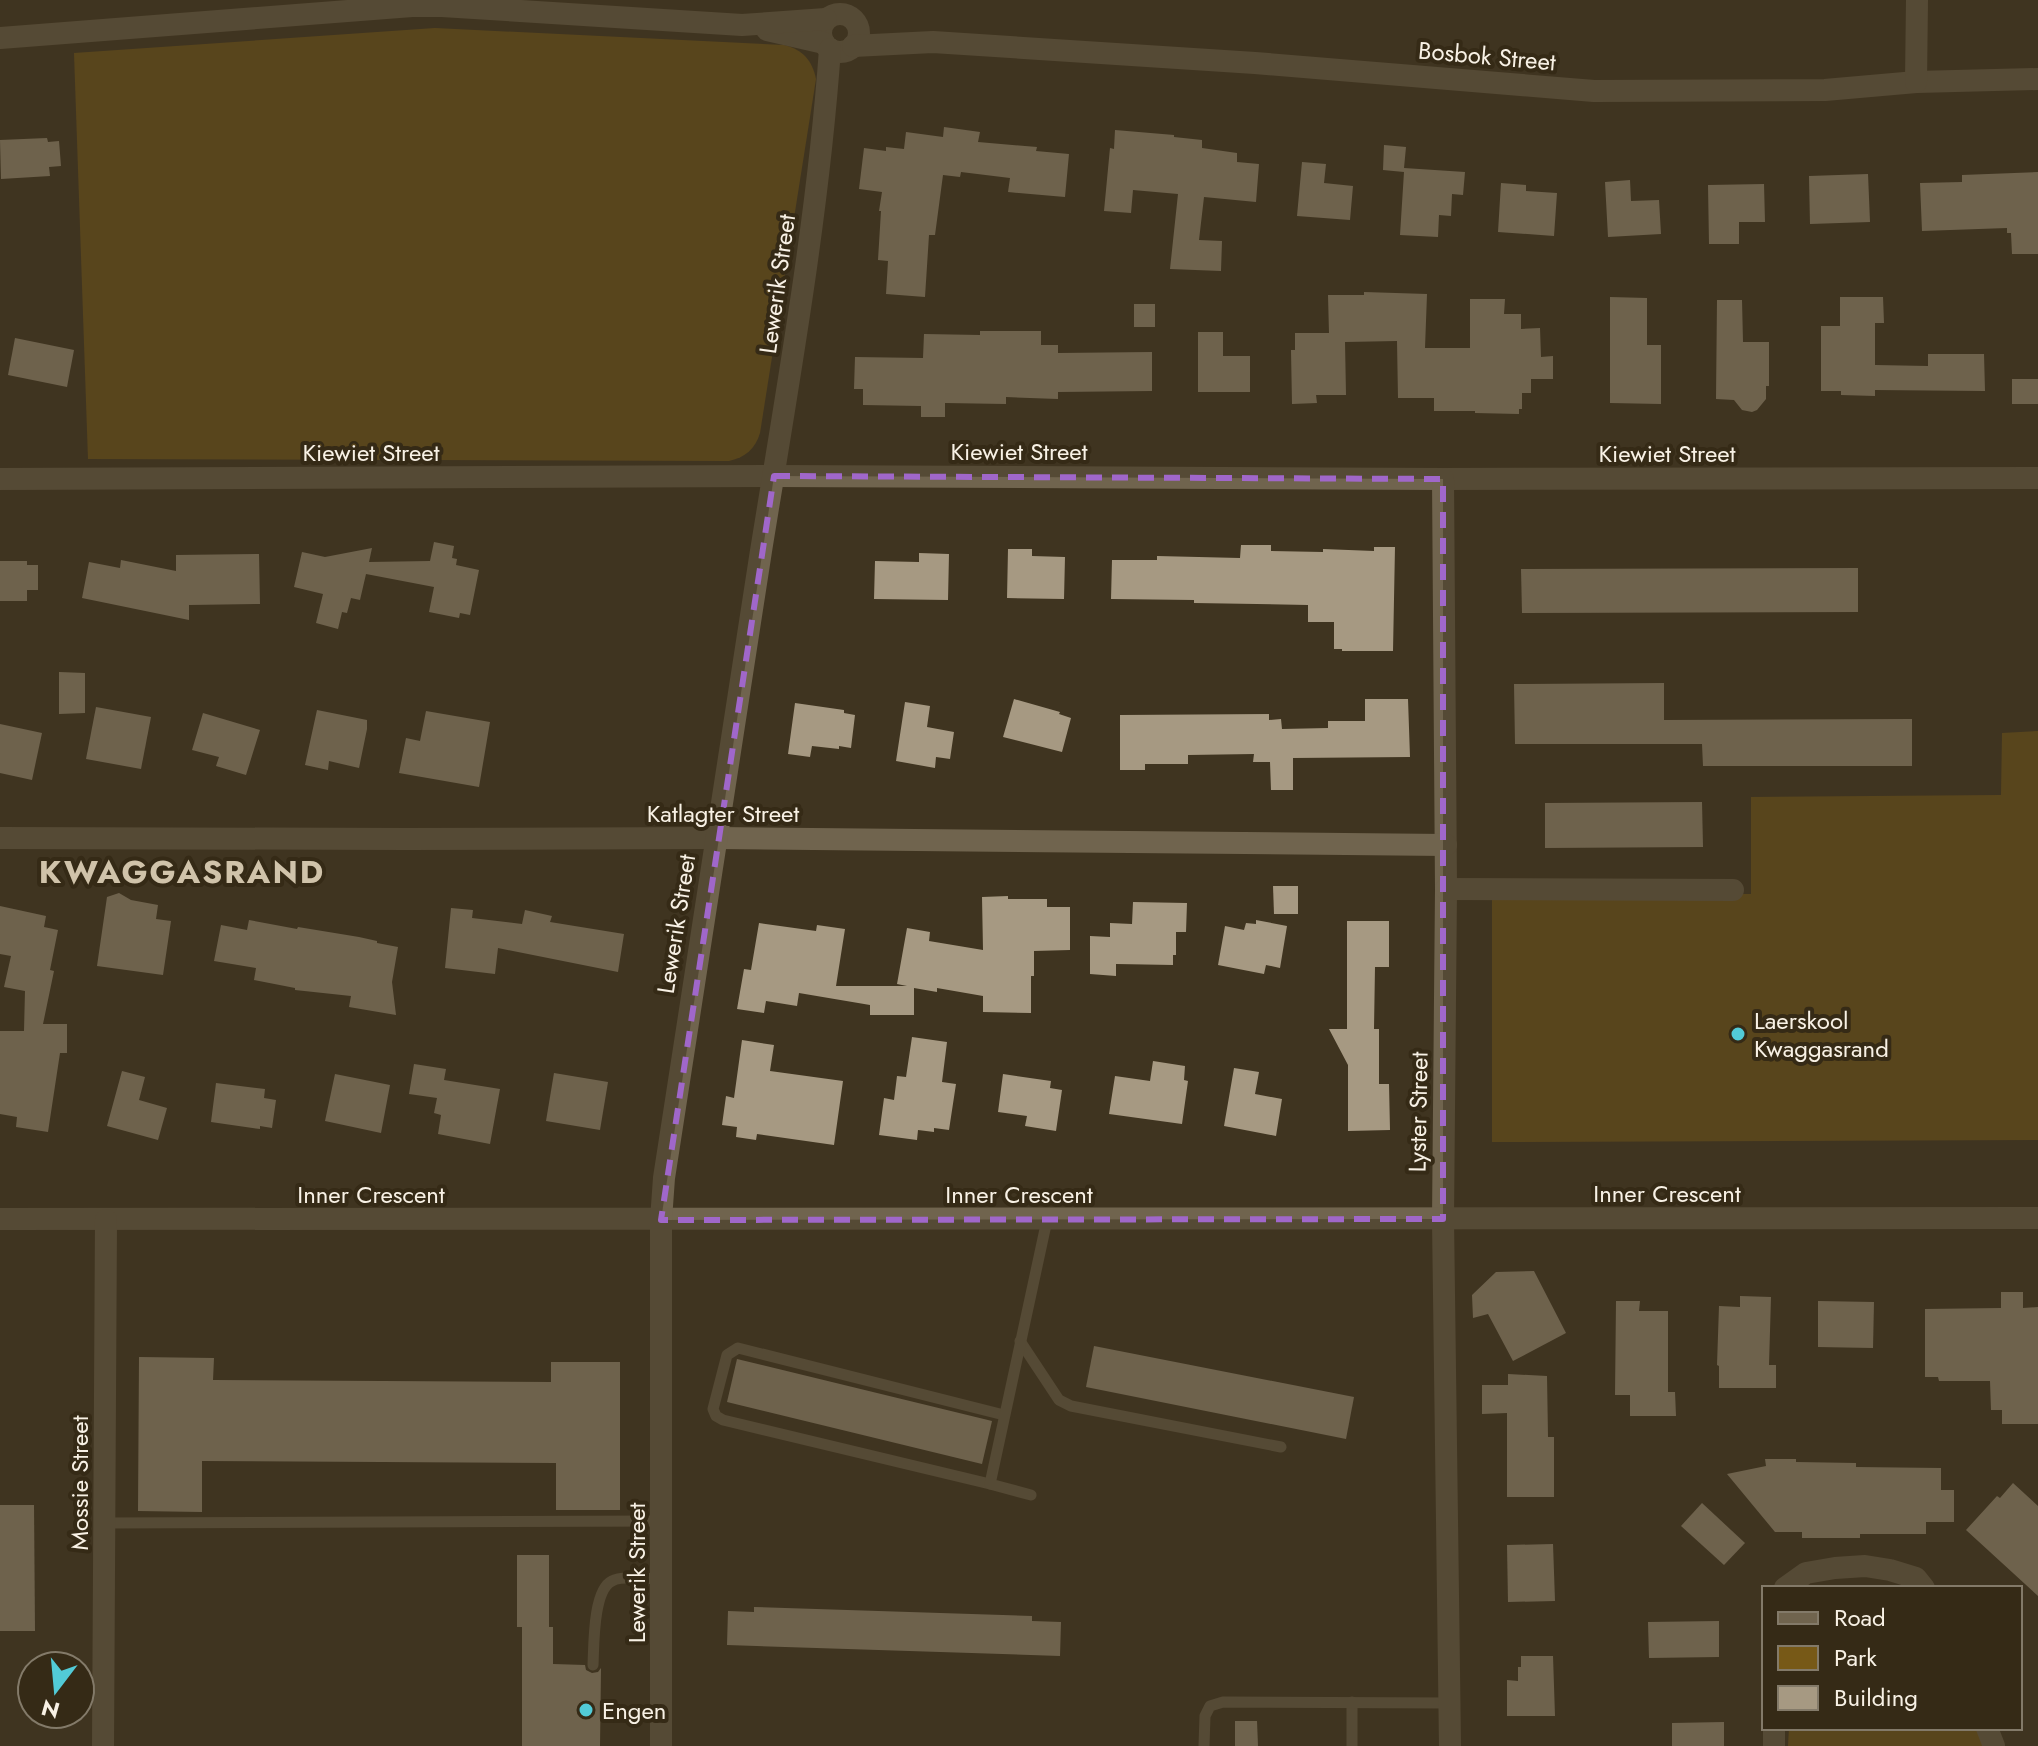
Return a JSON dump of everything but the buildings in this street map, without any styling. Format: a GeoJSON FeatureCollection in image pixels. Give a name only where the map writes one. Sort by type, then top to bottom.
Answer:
{"type":"FeatureCollection","features":[{"type":"Feature","properties":{"kind":"street"},"geometry":{"type":"LineString","coordinates":[[1916,82],[1917,0]]}},
{"type":"Feature","properties":{"kind":"street","name":"Bosbok Street"},"geometry":{"type":"LineString","coordinates":[[0,38],[442,6],[742,25],[838,47],[933,42],[1255,63],[1594,91],[1825,90],[1916,82],[2038,79]]}},
{"type":"Feature","properties":{"kind":"street"},"geometry":{"type":"LineString","coordinates":[[843,12],[859,32],[857,42],[838,47],[821,31],[843,12]]}},
{"type":"Feature","properties":{"kind":"street","name":"Bosbok Street"},"geometry":{"type":"LineString","coordinates":[[742,25],[843,12],[933,42]]}},
{"type":"Feature","properties":{"kind":"street","name":"Lewerik Street"},"geometry":{"type":"LineString","coordinates":[[661,1746],[661,1220],[664,1178],[838,47]]}},
{"type":"Feature","properties":{"kind":"street","name":"Kiewiet Street"},"geometry":{"type":"LineString","coordinates":[[0,479],[774,476],[2038,478]]}},
{"type":"Feature","properties":{"kind":"street","name":"Lyster Street"},"geometry":{"type":"LineString","coordinates":[[1443,479],[1446,845],[1443,1219],[1450,1746]]}},
{"type":"Feature","properties":{"kind":"street","name":"Katlagter Street"},"geometry":{"type":"LineString","coordinates":[[0,838],[716,838],[1446,845]]}},
{"type":"Feature","properties":{"kind":"street"},"geometry":{"type":"LineString","coordinates":[[1446,889],[1733,890]]}},
{"type":"Feature","properties":{"kind":"street","name":"Inner Crescent"},"geometry":{"type":"LineString","coordinates":[[0,1219],[2038,1218]]}},
{"type":"Feature","properties":{"kind":"street","name":"Mossie Street"},"geometry":{"type":"LineString","coordinates":[[103,1746],[106,1220]]}},
{"type":"Feature","properties":{"kind":"street"},"geometry":{"type":"LineString","coordinates":[[1788,1586],[1806,1573],[1865,1566],[1916,1578],[1922,1586]]}},
{"type":"Feature","properties":{"kind":"lane"},"geometry":{"type":"LineString","coordinates":[[990,1484],[1047,1220]]}},
{"type":"Feature","properties":{"kind":"lane"},"geometry":{"type":"LineString","coordinates":[[1020,1341],[1059,1400],[1071,1406],[1281,1447]]}},
{"type":"Feature","properties":{"kind":"lane"},"geometry":{"type":"LineString","coordinates":[[1004,1415],[738,1348],[727,1355],[713,1409],[716,1416],[723,1420],[1031,1495]]}},
{"type":"Feature","properties":{"kind":"lane"},"geometry":{"type":"LineString","coordinates":[[104,1523],[662,1521]]}},
{"type":"Feature","properties":{"kind":"lane"},"geometry":{"type":"LineString","coordinates":[[593,1665],[599,1600],[607,1584],[615,1579],[662,1579]]}},
{"type":"Feature","properties":{"kind":"lane"},"geometry":{"type":"LineString","coordinates":[[1204,1746],[1205,1716],[1210,1706],[1223,1702],[1449,1703]]}},
{"type":"Feature","properties":{"kind":"lane"},"geometry":{"type":"LineString","coordinates":[[1352,1702],[1352,1746]]}},
{"type":"Feature","properties":{"kind":"highlighted area"},"geometry":{"type":"Polygon","coordinates":[[[774,476],[1443,479],[1443,1219],[661,1220],[774,476]]]}},
{"type":"Feature","properties":{"kind":"green space"},"geometry":{"type":"Polygon","coordinates":[[[435,28],[784,45],[801,53],[809,61],[816,79],[760,433],[752,448],[745,455],[729,461],[88,459],[74,53],[435,28]]]}},
{"type":"Feature","properties":{"kind":"green space"},"geometry":{"type":"Polygon","coordinates":[[[2038,731],[2038,1140],[1492,1142],[1492,895],[1751,894],[1751,797],[2001,795],[2002,733],[2038,731]]]}},
{"type":"Feature","properties":{"kind":"green space"},"geometry":{"type":"Polygon","coordinates":[[[1789,1730],[1978,1730],[1984,1746],[1788,1746],[1789,1730]]]}},
{"type":"Feature","properties":{"kind":"place","name":"Laerskool Kwaggasrand"},"geometry":{"type":"Point","coordinates":[1738,1034]}},
{"type":"Feature","properties":{"kind":"place","name":"Engen"},"geometry":{"type":"Point","coordinates":[586,1710]}},
{"type":"Feature","properties":{"kind":"district","name":"KWAGGASRAND"},"geometry":{"type":"Point","coordinates":[182,872]}}]}
